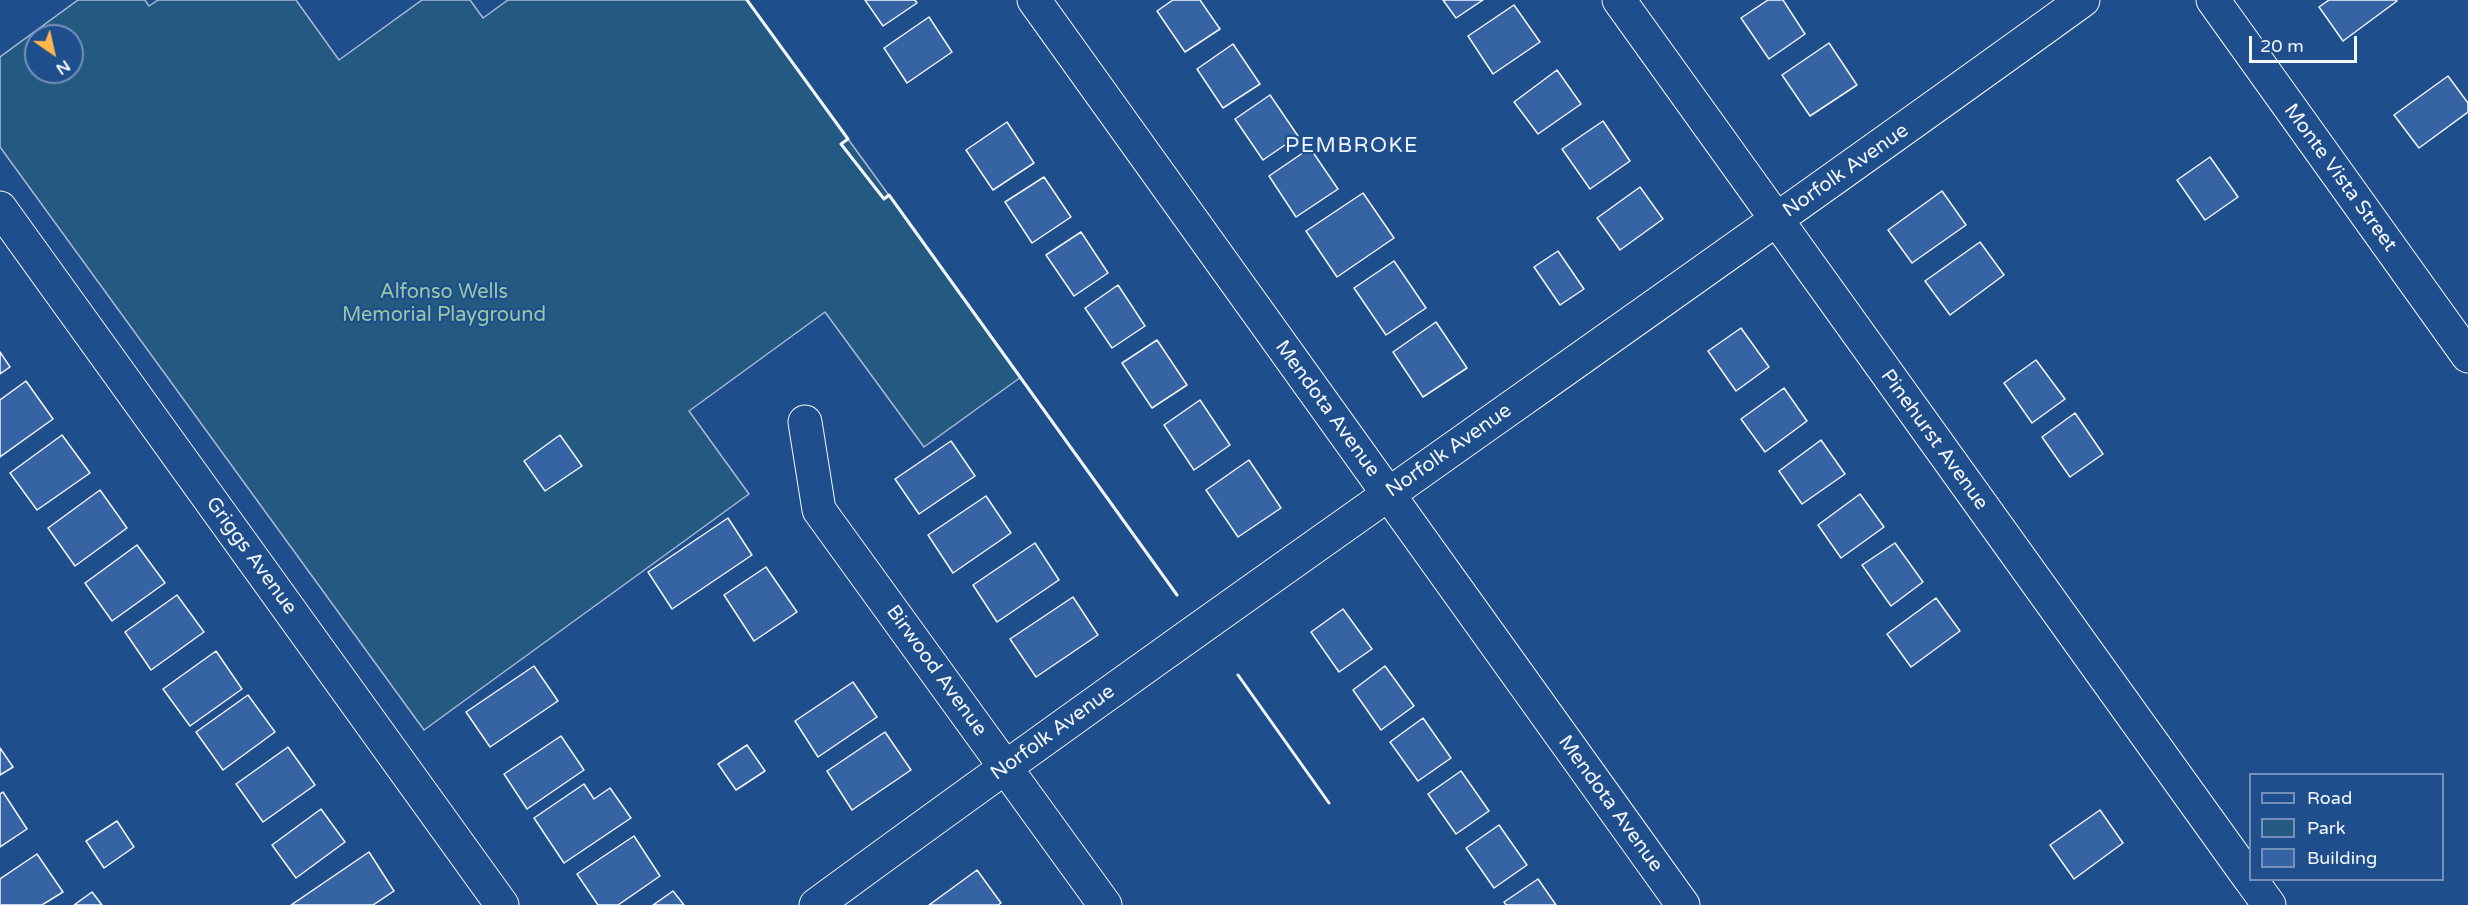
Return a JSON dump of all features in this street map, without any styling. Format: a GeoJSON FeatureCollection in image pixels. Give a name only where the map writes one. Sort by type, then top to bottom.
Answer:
{"type":"FeatureCollection","features":[{"type":"Feature","properties":{"kind":"street","name":"Mendota Avenue"},"geometry":{"type":"LineString","coordinates":[[1034,0],[1683,905]]}},
{"type":"Feature","properties":{"kind":"street","name":"Pinehurst Avenue"},"geometry":{"type":"LineString","coordinates":[[1619,0],[2249,876]]}},
{"type":"Feature","properties":{"kind":"street","name":"Norfolk Avenue"},"geometry":{"type":"LineString","coordinates":[[816,905],[1005,767],[1776,221],[2083,0]]}},
{"type":"Feature","properties":{"kind":"street","name":"Monte Vista Street"},"geometry":{"type":"LineString","coordinates":[[2213,0],[2468,356]]}},
{"type":"Feature","properties":{"kind":"street","name":"Griggs Avenue"},"geometry":{"type":"LineString","coordinates":[[0,208],[502,905]]}},
{"type":"Feature","properties":{"kind":"street","name":"Birwood Avenue"},"geometry":{"type":"LineString","coordinates":[[805,422],[819,510],[1105,905]]}},
{"type":"Feature","properties":{"kind":"street","name":"Pinehurst Avenue"},"geometry":{"type":"LineString","coordinates":[[2252,881],[2269,905]]}},
{"type":"Feature","properties":{"kind":"green space","name":"Alfonso Wells Memorial Playground"},"geometry":{"type":"Polygon","coordinates":[[[78,0],[145,0],[149,6],[158,0],[296,0],[339,60],[422,0],[470,0],[483,18],[508,0],[747,0],[1021,377],[924,447],[825,312],[689,411],[749,494],[424,730],[0,147],[0,57],[24,39],[24,84],[84,84],[84,24],[45,24],[78,0]]]}},
{"type":"Feature","properties":{"kind":"building"},"geometry":{"type":"Polygon","coordinates":[[[865,0],[915,0],[917,3],[883,26],[865,0]]]}},
{"type":"Feature","properties":{"kind":"building"},"geometry":{"type":"Polygon","coordinates":[[[1173,0],[1200,0],[1220,29],[1185,52],[1157,11],[1173,0]]]}},
{"type":"Feature","properties":{"kind":"building"},"geometry":{"type":"Polygon","coordinates":[[[1443,0],[1483,0],[1456,18],[1443,0]]]}},
{"type":"Feature","properties":{"kind":"building"},"geometry":{"type":"Polygon","coordinates":[[[1768,0],[1783,0],[1805,34],[1769,59],[1741,18],[1768,0]]]}},
{"type":"Feature","properties":{"kind":"building"},"geometry":{"type":"Polygon","coordinates":[[[2329,0],[2397,1],[2343,41],[2319,7],[2329,0]]]}},
{"type":"Feature","properties":{"kind":"building"},"geometry":{"type":"Polygon","coordinates":[[[1514,5],[1540,42],[1493,74],[1468,36],[1514,5]]]}},
{"type":"Feature","properties":{"kind":"building"},"geometry":{"type":"Polygon","coordinates":[[[929,17],[952,52],[907,83],[884,48],[929,17]]]}},
{"type":"Feature","properties":{"kind":"building"},"geometry":{"type":"Polygon","coordinates":[[[1829,43],[1857,85],[1810,116],[1782,75],[1829,43]]]}},
{"type":"Feature","properties":{"kind":"building"},"geometry":{"type":"Polygon","coordinates":[[[1233,44],[1260,84],[1223,108],[1197,69],[1233,44]]]}},
{"type":"Feature","properties":{"kind":"building"},"geometry":{"type":"Polygon","coordinates":[[[1557,70],[1581,104],[1538,134],[1514,102],[1557,70]]]}},
{"type":"Feature","properties":{"kind":"building"},"geometry":{"type":"Polygon","coordinates":[[[2448,76],[2468,103],[2468,112],[2419,148],[2394,115],[2448,76]]]}},
{"type":"Feature","properties":{"kind":"building"},"geometry":{"type":"Polygon","coordinates":[[[1270,95],[1298,136],[1263,160],[1235,119],[1270,95]]]}},
{"type":"Feature","properties":{"kind":"building"},"geometry":{"type":"Polygon","coordinates":[[[1603,121],[1630,161],[1590,189],[1562,149],[1603,121]]]}},
{"type":"Feature","properties":{"kind":"building"},"geometry":{"type":"Polygon","coordinates":[[[1007,122],[1034,163],[993,190],[966,150],[1007,122]]]}},
{"type":"Feature","properties":{"kind":"building"},"geometry":{"type":"Polygon","coordinates":[[[1310,148],[1338,189],[1296,217],[1269,176],[1310,148]]]}},
{"type":"Feature","properties":{"kind":"building"},"geometry":{"type":"Polygon","coordinates":[[[2210,157],[2238,197],[2205,220],[2177,180],[2210,157]]]}},
{"type":"Feature","properties":{"kind":"building"},"geometry":{"type":"Polygon","coordinates":[[[1044,177],[1071,217],[1032,243],[1005,202],[1044,177]]]}},
{"type":"Feature","properties":{"kind":"building"},"geometry":{"type":"Polygon","coordinates":[[[1640,187],[1663,219],[1620,250],[1597,218],[1640,187]]]}},
{"type":"Feature","properties":{"kind":"building"},"geometry":{"type":"Polygon","coordinates":[[[1942,191],[1966,225],[1912,263],[1888,230],[1942,191]]]}},
{"type":"Feature","properties":{"kind":"building"},"geometry":{"type":"Polygon","coordinates":[[[1363,193],[1394,238],[1337,277],[1306,231],[1363,193]]]}},
{"type":"Feature","properties":{"kind":"building"},"geometry":{"type":"Polygon","coordinates":[[[1081,232],[1108,273],[1074,296],[1046,255],[1081,232]]]}},
{"type":"Feature","properties":{"kind":"building"},"geometry":{"type":"Polygon","coordinates":[[[1980,242],[2004,275],[1950,315],[1925,281],[1980,242]]]}},
{"type":"Feature","properties":{"kind":"building"},"geometry":{"type":"Polygon","coordinates":[[[1558,251],[1584,289],[1560,305],[1534,267],[1558,251]]]}},
{"type":"Feature","properties":{"kind":"building"},"geometry":{"type":"Polygon","coordinates":[[[1394,261],[1426,308],[1386,335],[1354,288],[1394,261]]]}},
{"type":"Feature","properties":{"kind":"building"},"geometry":{"type":"Polygon","coordinates":[[[1118,285],[1145,326],[1112,348],[1085,308],[1118,285]]]}},
{"type":"Feature","properties":{"kind":"building"},"geometry":{"type":"Polygon","coordinates":[[[1436,322],[1467,368],[1423,397],[1393,352],[1436,322]]]}},
{"type":"Feature","properties":{"kind":"building"},"geometry":{"type":"Polygon","coordinates":[[[1741,328],[1769,367],[1736,391],[1708,351],[1741,328]]]}},
{"type":"Feature","properties":{"kind":"building"},"geometry":{"type":"Polygon","coordinates":[[[1157,340],[1187,385],[1152,408],[1122,363],[1157,340]]]}},
{"type":"Feature","properties":{"kind":"building"},"geometry":{"type":"Polygon","coordinates":[[[0,352],[10,367],[0,374],[0,352]]]}},
{"type":"Feature","properties":{"kind":"building"},"geometry":{"type":"Polygon","coordinates":[[[2036,360],[2065,399],[2032,423],[2004,383],[2036,360]]]}},
{"type":"Feature","properties":{"kind":"building"},"geometry":{"type":"Polygon","coordinates":[[[26,381],[53,419],[0,457],[0,400],[26,381]]]}},
{"type":"Feature","properties":{"kind":"building"},"geometry":{"type":"Polygon","coordinates":[[[1784,388],[1807,421],[1765,452],[1741,419],[1784,388]]]}},
{"type":"Feature","properties":{"kind":"building"},"geometry":{"type":"Polygon","coordinates":[[[1200,400],[1230,445],[1194,470],[1164,425],[1200,400]]]}},
{"type":"Feature","properties":{"kind":"building"},"geometry":{"type":"Polygon","coordinates":[[[2075,413],[2103,454],[2070,477],[2042,437],[2075,413]]]}},
{"type":"Feature","properties":{"kind":"building"},"geometry":{"type":"Polygon","coordinates":[[[62,435],[90,473],[37,510],[10,473],[62,435]]]}},
{"type":"Feature","properties":{"kind":"building"},"geometry":{"type":"Polygon","coordinates":[[[560,435],[582,466],[545,491],[524,461],[560,435]]]}},
{"type":"Feature","properties":{"kind":"building"},"geometry":{"type":"Polygon","coordinates":[[[1821,440],[1845,474],[1802,504],[1779,471],[1821,440]]]}},
{"type":"Feature","properties":{"kind":"building"},"geometry":{"type":"Polygon","coordinates":[[[951,441],[975,476],[919,514],[895,479],[951,441]]]}},
{"type":"Feature","properties":{"kind":"building"},"geometry":{"type":"Polygon","coordinates":[[[1249,460],[1281,508],[1238,537],[1206,490],[1249,460]]]}},
{"type":"Feature","properties":{"kind":"building"},"geometry":{"type":"Polygon","coordinates":[[[100,490],[127,528],[75,566],[48,528],[100,490]]]}},
{"type":"Feature","properties":{"kind":"building"},"geometry":{"type":"Polygon","coordinates":[[[1860,494],[1884,527],[1841,558],[1818,525],[1860,494]]]}},
{"type":"Feature","properties":{"kind":"building"},"geometry":{"type":"Polygon","coordinates":[[[986,496],[1011,533],[953,573],[928,535],[986,496]]]}},
{"type":"Feature","properties":{"kind":"building"},"geometry":{"type":"Polygon","coordinates":[[[728,518],[752,555],[672,609],[648,572],[728,518]]]}},
{"type":"Feature","properties":{"kind":"building"},"geometry":{"type":"Polygon","coordinates":[[[1035,543],[1059,580],[997,622],[973,585],[1035,543]]]}},
{"type":"Feature","properties":{"kind":"building"},"geometry":{"type":"Polygon","coordinates":[[[1895,543],[1923,582],[1891,606],[1862,565],[1895,543]]]}},
{"type":"Feature","properties":{"kind":"building"},"geometry":{"type":"Polygon","coordinates":[[[137,545],[165,583],[112,621],[85,583],[137,545]]]}},
{"type":"Feature","properties":{"kind":"building"},"geometry":{"type":"Polygon","coordinates":[[[766,567],[797,612],[754,641],[724,595],[766,567]]]}},
{"type":"Feature","properties":{"kind":"building"},"geometry":{"type":"Polygon","coordinates":[[[177,595],[204,632],[151,670],[125,632],[177,595]]]}},
{"type":"Feature","properties":{"kind":"building"},"geometry":{"type":"Polygon","coordinates":[[[1073,597],[1098,635],[1036,677],[1010,639],[1073,597]]]}},
{"type":"Feature","properties":{"kind":"building"},"geometry":{"type":"Polygon","coordinates":[[[1936,598],[1960,631],[1911,667],[1887,634],[1936,598]]]}},
{"type":"Feature","properties":{"kind":"building"},"geometry":{"type":"Polygon","coordinates":[[[1343,609],[1372,649],[1339,672],[1311,632],[1343,609]]]}},
{"type":"Feature","properties":{"kind":"building"},"geometry":{"type":"Polygon","coordinates":[[[216,651],[242,689],[190,726],[163,689],[216,651]]]}},
{"type":"Feature","properties":{"kind":"building"},"geometry":{"type":"Polygon","coordinates":[[[534,666],[558,701],[490,747],[466,712],[534,666]]]}},
{"type":"Feature","properties":{"kind":"building"},"geometry":{"type":"Polygon","coordinates":[[[1385,666],[1414,706],[1381,730],[1353,690],[1385,666]]]}},
{"type":"Feature","properties":{"kind":"building"},"geometry":{"type":"Polygon","coordinates":[[[853,682],[877,717],[818,757],[795,721],[853,682]]]}},
{"type":"Feature","properties":{"kind":"building"},"geometry":{"type":"Polygon","coordinates":[[[248,695],[275,732],[223,770],[196,732],[248,695]]]}},
{"type":"Feature","properties":{"kind":"building"},"geometry":{"type":"Polygon","coordinates":[[[1423,718],[1451,758],[1418,781],[1390,742],[1423,718]]]}},
{"type":"Feature","properties":{"kind":"building"},"geometry":{"type":"Polygon","coordinates":[[[885,732],[911,770],[852,810],[827,771],[885,732]]]}},
{"type":"Feature","properties":{"kind":"building"},"geometry":{"type":"Polygon","coordinates":[[[561,736],[584,770],[527,809],[504,774],[561,736]]]}},
{"type":"Feature","properties":{"kind":"building"},"geometry":{"type":"Polygon","coordinates":[[[747,745],[765,771],[736,790],[718,764],[747,745]]]}},
{"type":"Feature","properties":{"kind":"building"},"geometry":{"type":"Polygon","coordinates":[[[288,747],[315,785],[263,822],[236,784],[288,747]]]}},
{"type":"Feature","properties":{"kind":"building"},"geometry":{"type":"Polygon","coordinates":[[[0,748],[13,767],[0,775],[0,748]]]}},
{"type":"Feature","properties":{"kind":"building"},"geometry":{"type":"Polygon","coordinates":[[[1461,771],[1489,811],[1456,834],[1428,794],[1461,771]]]}},
{"type":"Feature","properties":{"kind":"building"},"geometry":{"type":"Polygon","coordinates":[[[584,784],[594,799],[610,788],[631,818],[564,863],[534,818],[584,784]]]}},
{"type":"Feature","properties":{"kind":"building"},"geometry":{"type":"Polygon","coordinates":[[[3,792],[27,829],[0,847],[0,794],[3,792]]]}},
{"type":"Feature","properties":{"kind":"building"},"geometry":{"type":"Polygon","coordinates":[[[321,809],[345,842],[296,878],[272,845],[321,809]]]}},
{"type":"Feature","properties":{"kind":"building"},"geometry":{"type":"Polygon","coordinates":[[[2100,810],[2123,843],[2074,879],[2050,845],[2100,810]]]}},
{"type":"Feature","properties":{"kind":"building"},"geometry":{"type":"Polygon","coordinates":[[[117,821],[134,847],[104,868],[86,841],[117,821]]]}},
{"type":"Feature","properties":{"kind":"building"},"geometry":{"type":"Polygon","coordinates":[[[1499,825],[1527,865],[1494,888],[1466,848],[1499,825]]]}},
{"type":"Feature","properties":{"kind":"building"},"geometry":{"type":"Polygon","coordinates":[[[634,836],[660,876],[618,905],[598,905],[577,874],[634,836]]]}},
{"type":"Feature","properties":{"kind":"building"},"geometry":{"type":"Polygon","coordinates":[[[369,852],[394,891],[373,905],[291,905],[369,852]]]}},
{"type":"Feature","properties":{"kind":"building"},"geometry":{"type":"Polygon","coordinates":[[[37,854],[63,892],[42,905],[0,905],[0,879],[37,854]]]}},
{"type":"Feature","properties":{"kind":"building"},"geometry":{"type":"Polygon","coordinates":[[[977,870],[1001,903],[998,905],[929,905],[977,870]]]}},
{"type":"Feature","properties":{"kind":"building"},"geometry":{"type":"Polygon","coordinates":[[[1538,879],[1556,905],[1506,905],[1504,902],[1538,879]]]}},
{"type":"Feature","properties":{"kind":"building"},"geometry":{"type":"Polygon","coordinates":[[[673,891],[684,905],[653,905],[673,891]]]}},
{"type":"Feature","properties":{"kind":"building"},"geometry":{"type":"Polygon","coordinates":[[[92,892],[102,905],[74,905],[92,892]]]}},
{"type":"Feature","properties":{"kind":"wall"},"geometry":{"type":"LineString","coordinates":[[747,0],[848,139],[841,144],[884,199],[889,195],[1177,595]]}},
{"type":"Feature","properties":{"kind":"wall"},"geometry":{"type":"LineString","coordinates":[[1238,675],[1329,803]]}},
{"type":"Feature","properties":{"kind":"district","name":"PEMBROKE"},"geometry":{"type":"Point","coordinates":[1352,146]}}]}
